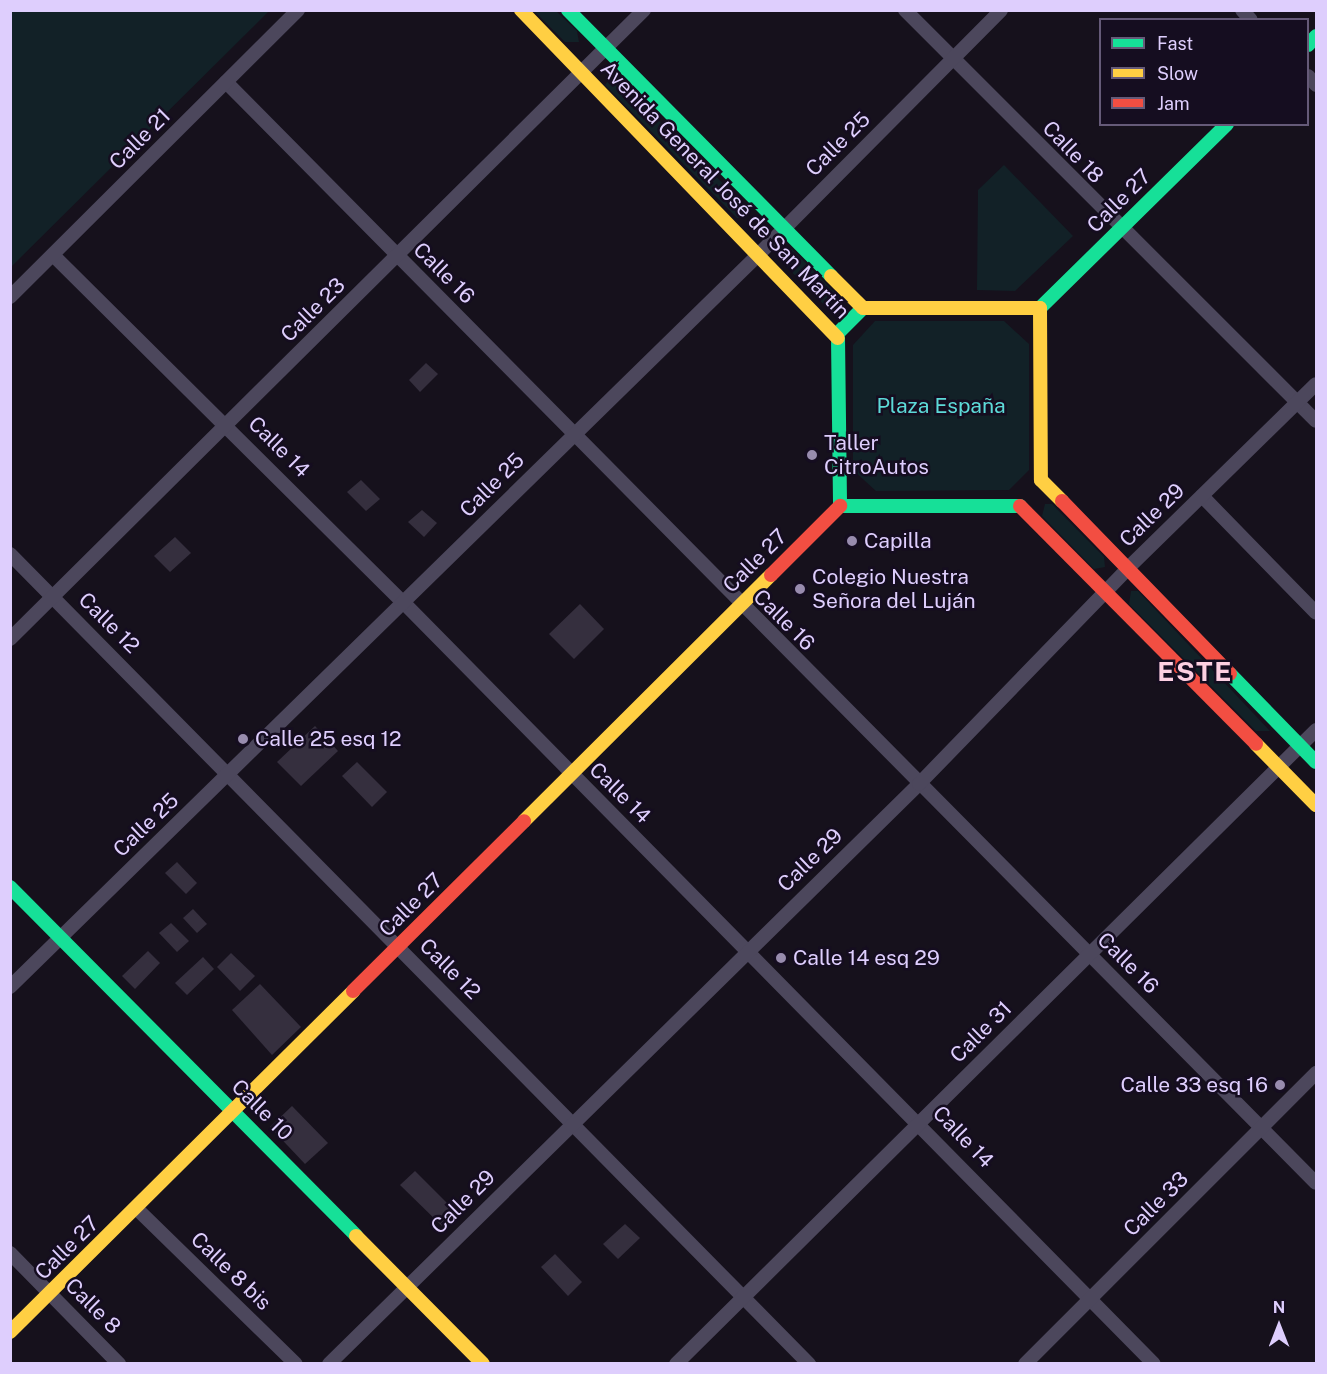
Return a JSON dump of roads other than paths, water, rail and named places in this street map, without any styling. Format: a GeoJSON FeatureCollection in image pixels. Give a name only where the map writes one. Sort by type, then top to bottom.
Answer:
{"type":"FeatureCollection","features":[{"type":"Feature","properties":{"kind":"main road","name":"Avenida General José de San Martín"},"geometry":{"type":"LineString","coordinates":[[521,10],[838,333],[840,506]]}},
{"type":"Feature","properties":{"kind":"main road","name":"Avenida General José de San Martín"},"geometry":{"type":"LineString","coordinates":[[568,10],[863,308],[1040,308]]}},
{"type":"Feature","properties":{"kind":"main road","name":"Calle 27"},"geometry":{"type":"LineString","coordinates":[[1040,308],[1225,126]]}},
{"type":"Feature","properties":{"kind":"main road"},"geometry":{"type":"LineString","coordinates":[[838,333],[863,308]]}},
{"type":"Feature","properties":{"kind":"main road"},"geometry":{"type":"LineString","coordinates":[[1040,308],[1029,492],[1105,591],[1317,805]]}},
{"type":"Feature","properties":{"kind":"main road"},"geometry":{"type":"LineString","coordinates":[[840,506],[1029,492],[1127,569],[1317,762]]}},
{"type":"Feature","properties":{"kind":"main road","name":"Calle 27"},"geometry":{"type":"LineString","coordinates":[[10,1332],[234,1112],[840,506]]}},
{"type":"Feature","properties":{"kind":"main road","name":"Calle 10"},"geometry":{"type":"LineString","coordinates":[[10,886],[483,1364]]}},
{"type":"Feature","properties":{"kind":"street","name":"Calle 21"},"geometry":{"type":"LineString","coordinates":[[10,297],[298,10]]}},
{"type":"Feature","properties":{"kind":"street","name":"Calle 23"},"geometry":{"type":"LineString","coordinates":[[10,639],[644,10]]}},
{"type":"Feature","properties":{"kind":"street","name":"Calle 18"},"geometry":{"type":"LineString","coordinates":[[905,10],[1120,230],[1317,421]]}},
{"type":"Feature","properties":{"kind":"street","name":"Calle 25"},"geometry":{"type":"LineString","coordinates":[[10,987],[404,603],[573,432],[760,253],[1001,10]]}},
{"type":"Feature","properties":{"kind":"street","name":"Calle 16"},"geometry":{"type":"LineString","coordinates":[[226,82],[573,432],[740,606],[1317,1183]]}},
{"type":"Feature","properties":{"kind":"street","name":"Calle 14"},"geometry":{"type":"LineString","coordinates":[[53,255],[227,424],[746,951],[920,1123],[1154,1364]]}},
{"type":"Feature","properties":{"kind":"street","name":"Calle 29"},"geometry":{"type":"LineString","coordinates":[[329,1364],[746,951],[919,784],[1105,591],[1317,384]]}},
{"type":"Feature","properties":{"kind":"street"},"geometry":{"type":"LineString","coordinates":[[1202,496],[1317,614]]}},
{"type":"Feature","properties":{"kind":"street","name":"Calle 12"},"geometry":{"type":"LineString","coordinates":[[10,554],[810,1364]]}},
{"type":"Feature","properties":{"kind":"street","name":"Calle 31"},"geometry":{"type":"LineString","coordinates":[[676,1364],[1277,765],[1317,730]]}},
{"type":"Feature","properties":{"kind":"street","name":"Calle 33"},"geometry":{"type":"LineString","coordinates":[[1025,1364],[1317,1073]]}},
{"type":"Feature","properties":{"kind":"street","name":"Calle 8 bis"},"geometry":{"type":"LineString","coordinates":[[136,1208],[296,1364]]}},
{"type":"Feature","properties":{"kind":"street","name":"Calle 8"},"geometry":{"type":"LineString","coordinates":[[10,1253],[119,1364]]}},
{"type":"Feature","properties":{"kind":"place","name":"Taller CitroAutos"},"geometry":{"type":"Point","coordinates":[812,455]}},
{"type":"Feature","properties":{"kind":"place","name":"Capilla"},"geometry":{"type":"Point","coordinates":[852,541]}},
{"type":"Feature","properties":{"kind":"place","name":"Colegio Nuestra Señora del Luján"},"geometry":{"type":"Point","coordinates":[800,589]}},
{"type":"Feature","properties":{"kind":"place","name":"Calle 25 esq 12"},"geometry":{"type":"Point","coordinates":[243,739]}},
{"type":"Feature","properties":{"kind":"place","name":"Calle 14 esq 29"},"geometry":{"type":"Point","coordinates":[781,958]}},
{"type":"Feature","properties":{"kind":"place","name":"Calle 33 esq 16"},"geometry":{"type":"Point","coordinates":[1280,1085]}},
{"type":"Feature","properties":{"kind":"district","name":"ESTE"},"geometry":{"type":"Point","coordinates":[1195,672]}},
{"type":"Feature","properties":{"kind":"park label","name":"Plaza España"},"geometry":{"type":"Point","coordinates":[941,406]}}]}
